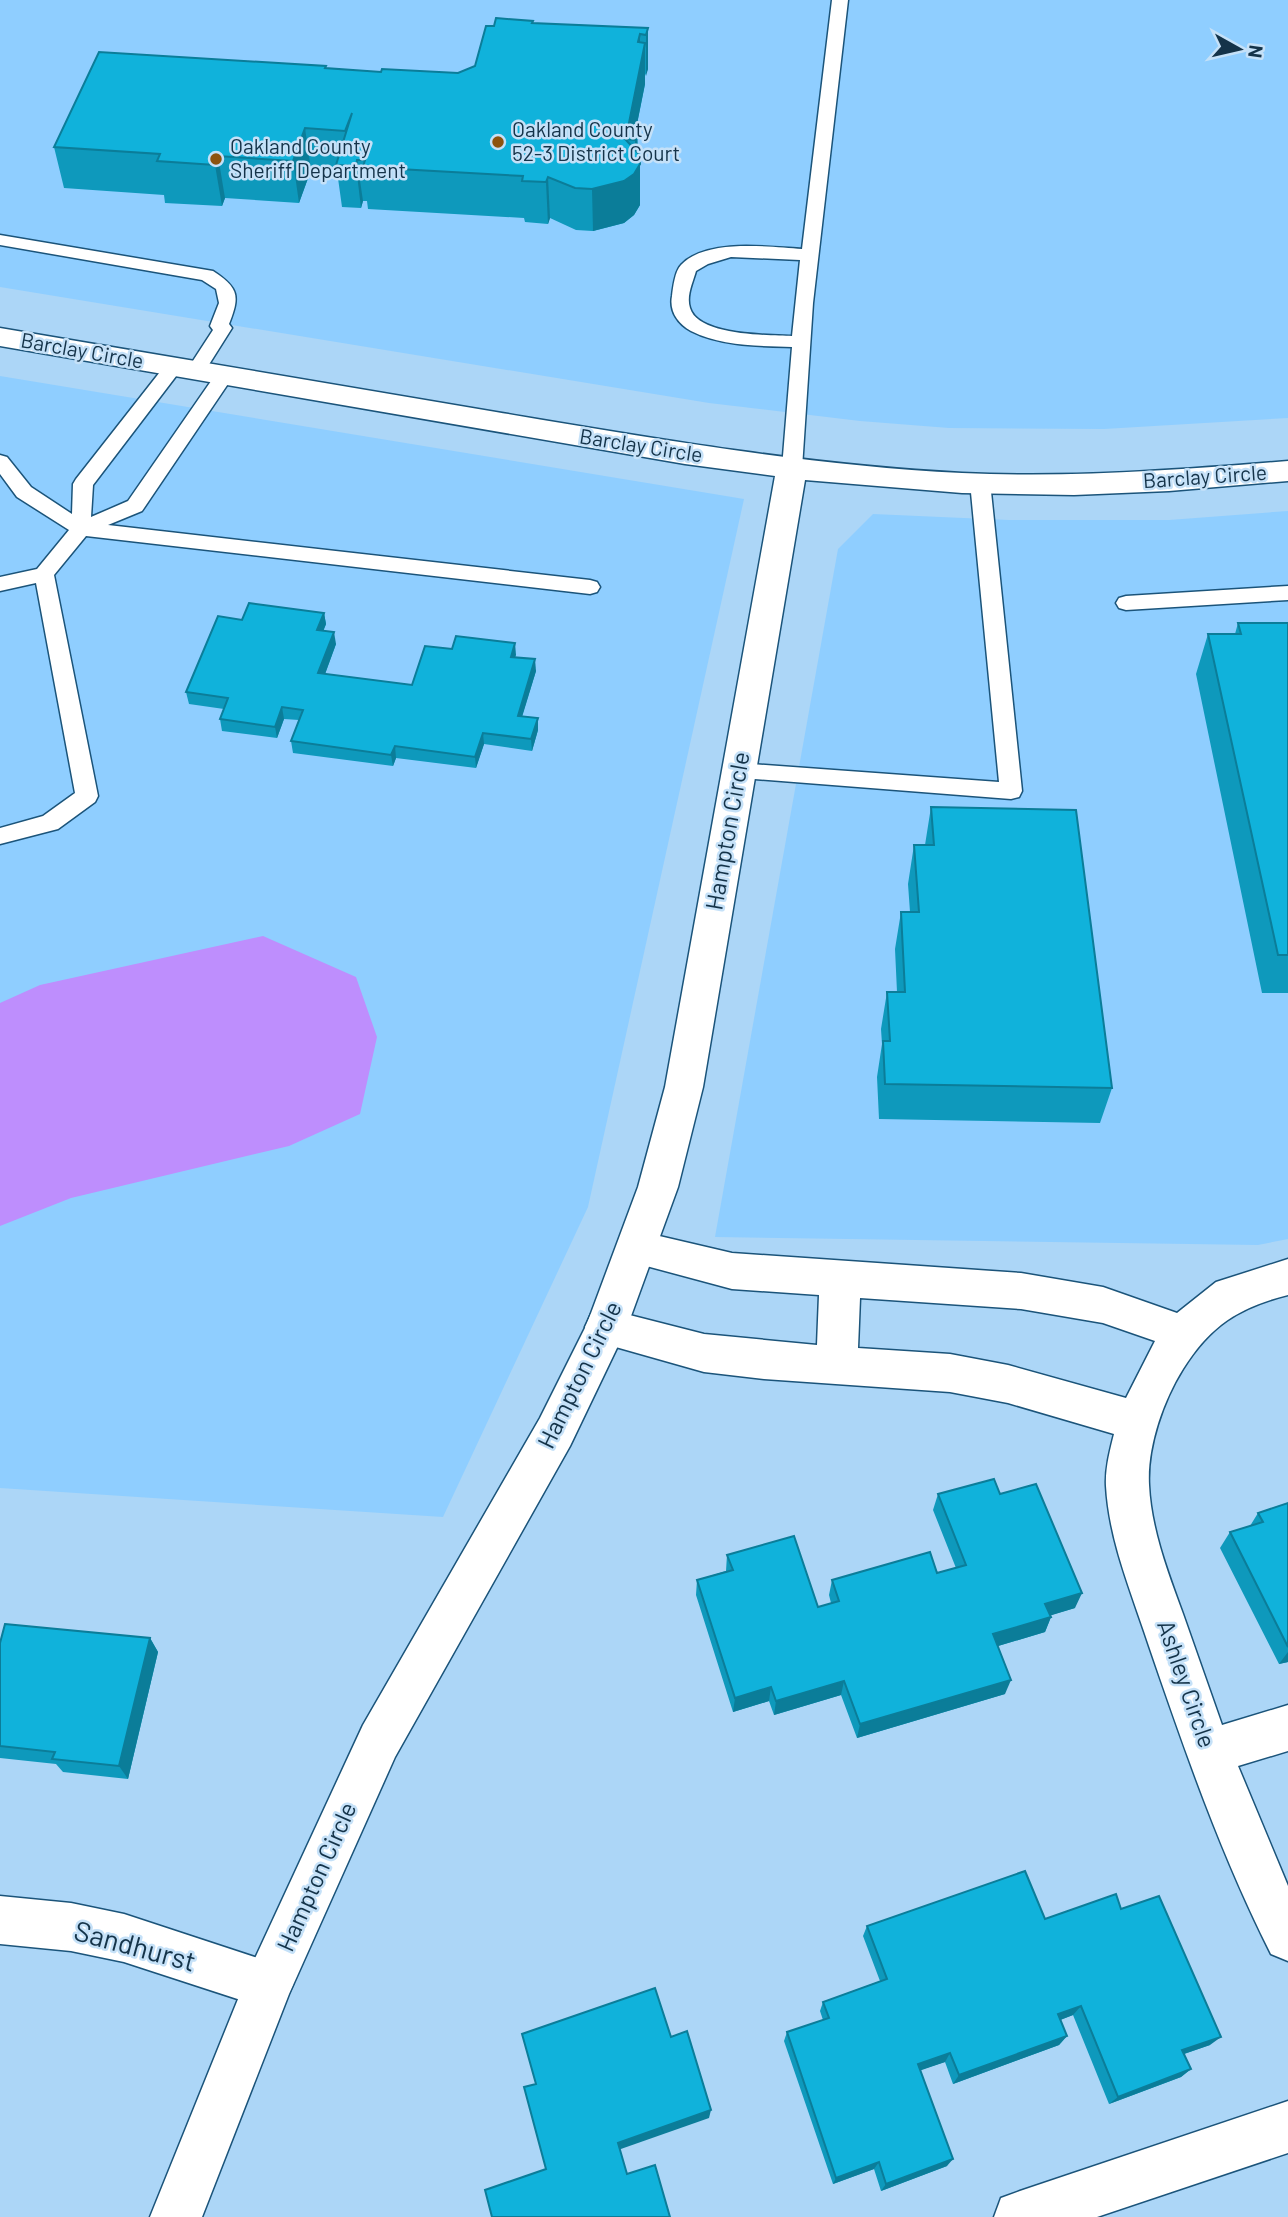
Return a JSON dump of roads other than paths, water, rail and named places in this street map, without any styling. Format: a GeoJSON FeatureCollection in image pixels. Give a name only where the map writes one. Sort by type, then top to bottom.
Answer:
{"type":"FeatureCollection","features":[{"type":"Feature","properties":{"kind":"street","name":"Barclay Circle"},"geometry":{"type":"LineString","coordinates":[[0,337],[685,454],[792,468],[980,482],[1129,483],[1288,471]]}},
{"type":"Feature","properties":{"kind":"street","name":"Hampton Circle"},"geometry":{"type":"LineString","coordinates":[[176,2217],[268,1984],[379,1741],[555,1432],[607,1327],[638,1248],[658,1187],[684,1087],[792,468]]}},
{"type":"Feature","properties":{"kind":"street"},"geometry":{"type":"LineString","coordinates":[[638,1248],[732,1271],[1021,1291],[1103,1306],[1186,1334]]}},
{"type":"Feature","properties":{"kind":"street","name":"Ashley Circle"},"geometry":{"type":"LineString","coordinates":[[1288,1278],[1225,1298],[1198,1317],[1157,1374],[1137,1421],[1127,1483],[1136,1544],[1209,1752],[1267,1897],[1288,1937]]}},
{"type":"Feature","properties":{"kind":"street"},"geometry":{"type":"LineString","coordinates":[[837,1365],[840,1279]]}},
{"type":"Feature","properties":{"kind":"street"},"geometry":{"type":"LineString","coordinates":[[607,1327],[704,1353],[950,1373],[1008,1384],[1137,1421]]}},
{"type":"Feature","properties":{"kind":"street"},"geometry":{"type":"LineString","coordinates":[[1209,1752],[1288,1728]]}},
{"type":"Feature","properties":{"kind":"street","name":"Sandhurst"},"geometry":{"type":"LineString","coordinates":[[0,1920],[71,1927],[124,1938],[268,1984]]}},
{"type":"Feature","properties":{"kind":"street"},"geometry":{"type":"LineString","coordinates":[[1020,2217],[1288,2127]]}},
{"type":"Feature","properties":{"kind":"lane"},"geometry":{"type":"LineString","coordinates":[[792,468],[809,255],[841,0]]}},
{"type":"Feature","properties":{"kind":"lane"},"geometry":{"type":"LineString","coordinates":[[0,240],[207,275],[224,286],[228,303],[219,327],[223,328],[198,371],[135,506],[81,528],[44,574],[0,583]]}},
{"type":"Feature","properties":{"kind":"lane"},"geometry":{"type":"LineString","coordinates":[[800,342],[738,338],[708,332],[688,323],[680,308],[688,268],[703,257],[722,252],[809,255]]}},
{"type":"Feature","properties":{"kind":"lane"},"geometry":{"type":"LineString","coordinates":[[81,528],[83,484],[198,371]]}},
{"type":"Feature","properties":{"kind":"lane"},"geometry":{"type":"LineString","coordinates":[[0,461],[24,492],[81,528],[590,587]]}},
{"type":"Feature","properties":{"kind":"lane"},"geometry":{"type":"LineString","coordinates":[[738,771],[829,780],[1011,791],[980,482]]}},
{"type":"Feature","properties":{"kind":"lane"},"geometry":{"type":"LineString","coordinates":[[0,836],[50,823],[88,796],[44,574]]}},
{"type":"Feature","properties":{"kind":"lane"},"geometry":{"type":"LineString","coordinates":[[1126,603],[1288,593]]}},
{"type":"Feature","properties":{"kind":"place","name":"Oakland County 52-3 District Court"},"geometry":{"type":"Point","coordinates":[498,142]}},
{"type":"Feature","properties":{"kind":"place","name":"Oakland County Sheriff Department"},"geometry":{"type":"Point","coordinates":[216,159]}}]}
